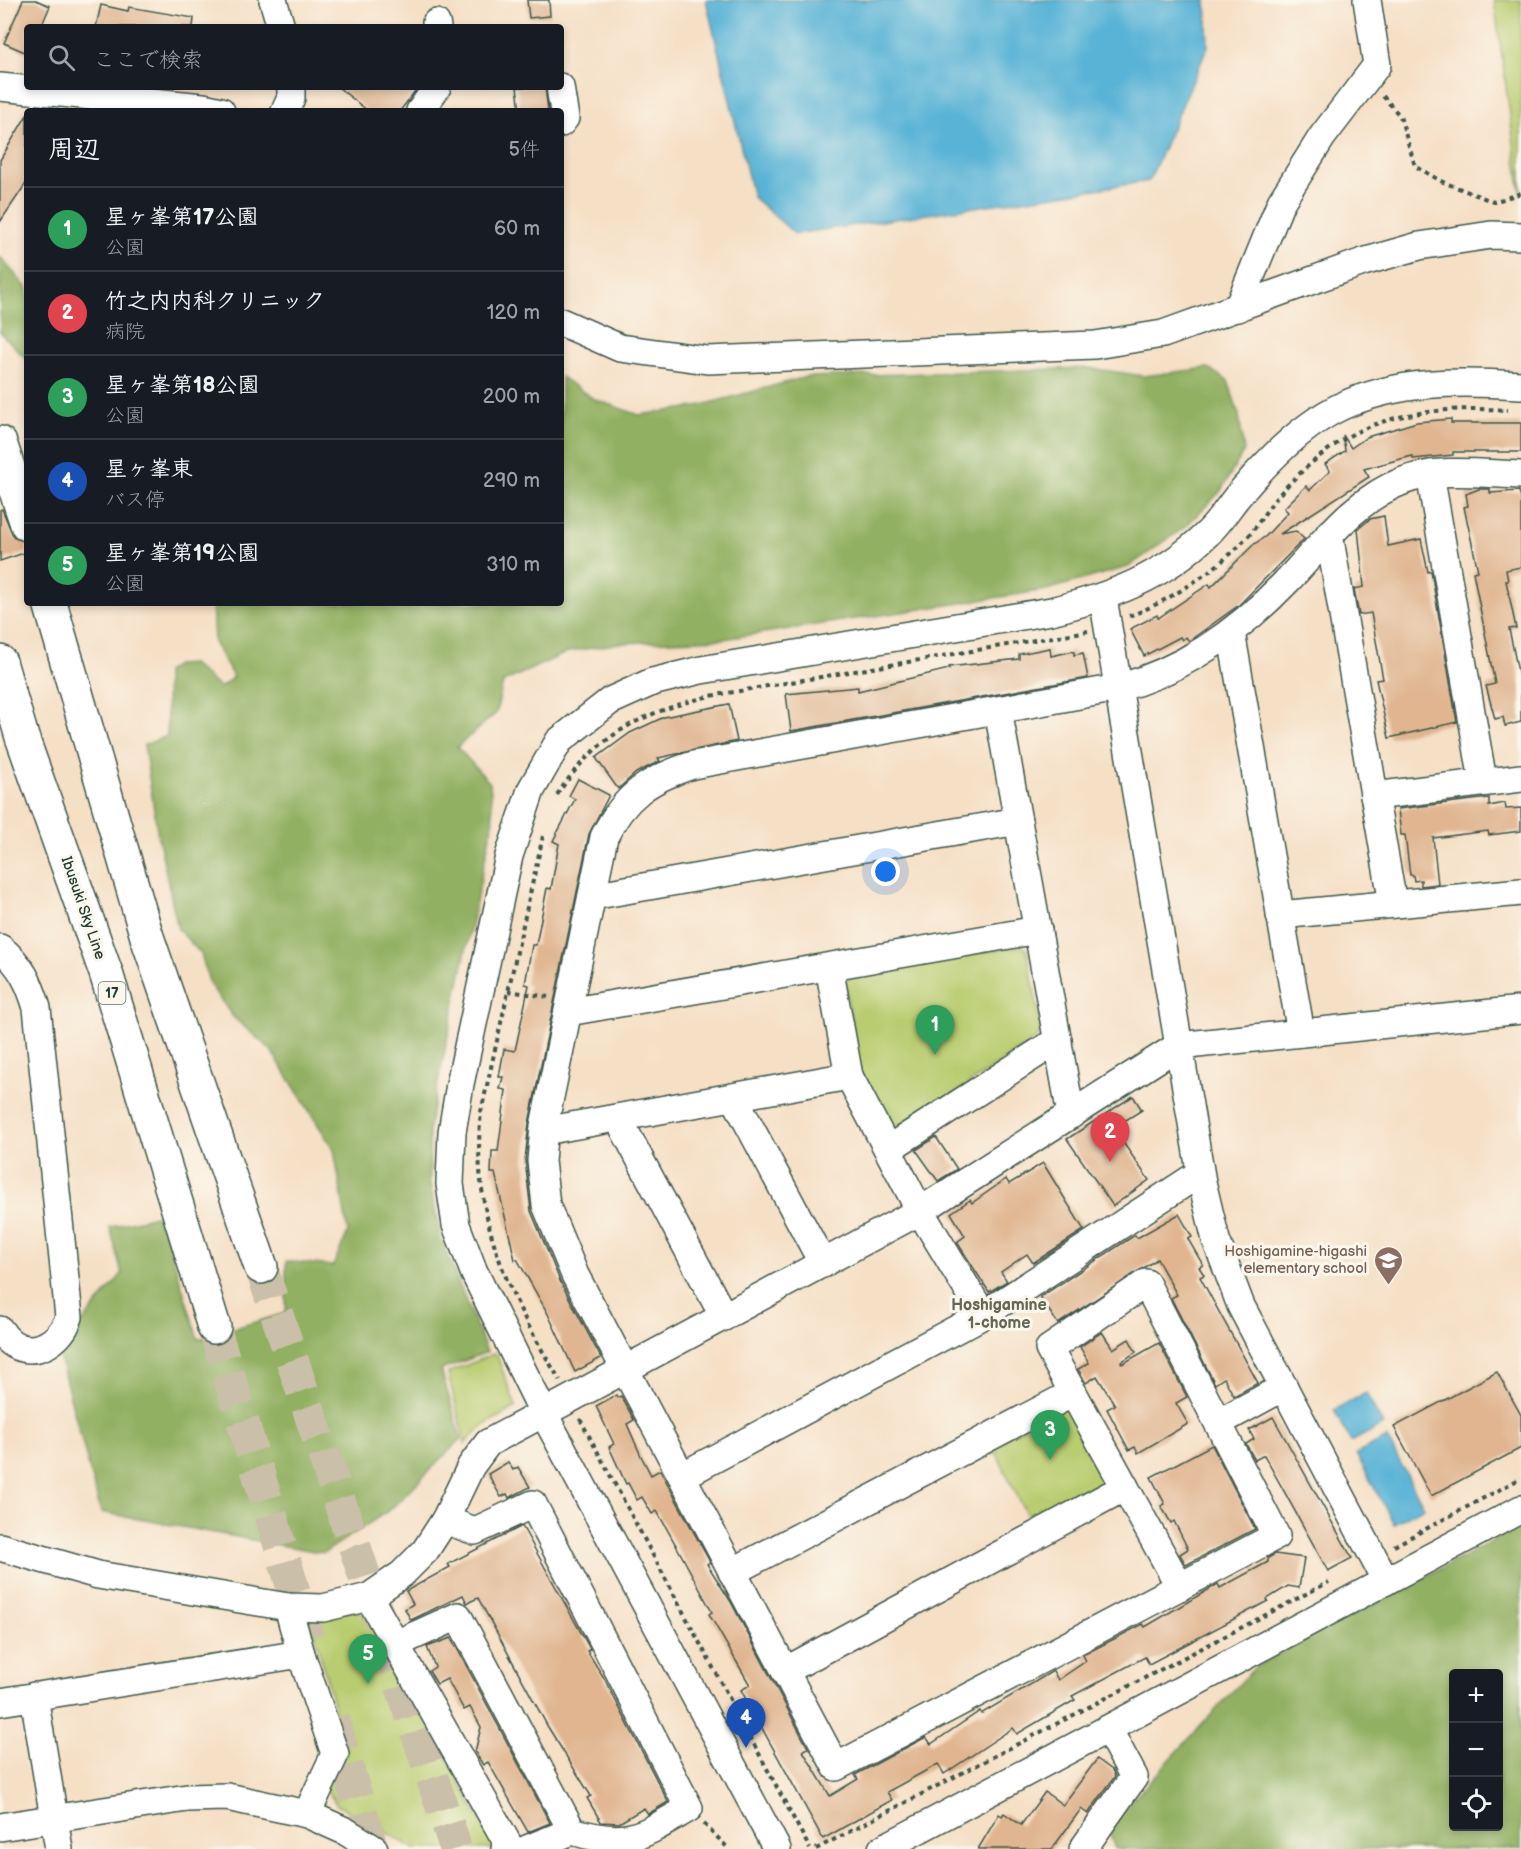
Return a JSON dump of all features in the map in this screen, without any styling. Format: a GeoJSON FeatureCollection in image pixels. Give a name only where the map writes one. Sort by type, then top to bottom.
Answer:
{"type":"FeatureCollection","features":[{"type":"Feature","properties":{"kind":"highway"},"geometry":{"type":"LineString","coordinates":[[0,443],[24,515]]}},
{"type":"Feature","properties":{"kind":"highway"},"geometry":{"type":"LineString","coordinates":[[51,606],[147,937],[261,1267]]}},
{"type":"Feature","properties":{"kind":"highway","name":"Ibusuki Sky Line"},"geometry":{"type":"LineString","coordinates":[[0,662],[22,737],[106,973],[214,1327]]}},
{"type":"Feature","properties":{"kind":"street"},"geometry":{"type":"LineString","coordinates":[[273,0],[280,24]]}},
{"type":"Feature","properties":{"kind":"street"},"geometry":{"type":"LineString","coordinates":[[1238,309],[1281,202],[1322,137],[1377,64],[1367,0]]}},
{"type":"Feature","properties":{"kind":"street"},"geometry":{"type":"LineString","coordinates":[[0,87],[24,89]]}},
{"type":"Feature","properties":{"kind":"street"},"geometry":{"type":"LineString","coordinates":[[30,90],[208,108]]}},
{"type":"Feature","properties":{"kind":"street"},"geometry":{"type":"LineString","coordinates":[[286,108],[291,98],[291,90]]}},
{"type":"Feature","properties":{"kind":"street"},"geometry":{"type":"LineString","coordinates":[[422,108],[435,90]]}},
{"type":"Feature","properties":{"kind":"street"},"geometry":{"type":"LineString","coordinates":[[560,90],[563,108]]}},
{"type":"Feature","properties":{"kind":"street"},"geometry":{"type":"LineString","coordinates":[[564,323],[620,348],[707,360],[1095,345],[1163,334],[1238,309],[1363,262],[1419,246],[1491,235],[1521,236]]}},
{"type":"Feature","properties":{"kind":"street"},"geometry":{"type":"LineString","coordinates":[[777,1849],[544,1414],[474,1272],[456,1225],[450,1184],[452,1132],[460,1084],[508,856],[531,790],[559,741],[610,701],[652,682],[712,668],[1051,611],[1103,598],[1136,584],[1171,564],[1209,533],[1249,483],[1300,433],[1341,406],[1382,392],[1428,382],[1521,385]]}},
{"type":"Feature","properties":{"kind":"street"},"geometry":{"type":"LineString","coordinates":[[1430,474],[1484,781]]}},
{"type":"Feature","properties":{"kind":"street"},"geometry":{"type":"LineString","coordinates":[[1180,1587],[1049,1348],[1146,1283],[1276,1536],[1180,1587],[836,1767],[575,1275],[546,1205],[541,1161],[544,1131],[604,837],[616,814],[632,795],[667,773],[720,759],[1118,688],[1148,680],[1176,667],[1231,632],[1287,581],[1329,534],[1375,495],[1403,481],[1430,474],[1521,475]]}},
{"type":"Feature","properties":{"kind":"street"},"geometry":{"type":"LineString","coordinates":[[1329,534],[1393,904]]}},
{"type":"Feature","properties":{"kind":"street"},"geometry":{"type":"LineString","coordinates":[[1103,598],[1200,1173],[1216,1240],[1229,1279],[1380,1570]]}},
{"type":"Feature","properties":{"kind":"street"},"geometry":{"type":"LineString","coordinates":[[1231,632],[1301,1033]]}},
{"type":"Feature","properties":{"kind":"street"},"geometry":{"type":"LineString","coordinates":[[998,710],[1071,1115]]}},
{"type":"Feature","properties":{"kind":"street"},"geometry":{"type":"LineString","coordinates":[[1374,796],[1521,778]]}},
{"type":"Feature","properties":{"kind":"street"},"geometry":{"type":"LineString","coordinates":[[592,896],[1018,821]]}},
{"type":"Feature","properties":{"kind":"street"},"geometry":{"type":"LineString","coordinates":[[1280,915],[1521,892]]}},
{"type":"Feature","properties":{"kind":"street"},"geometry":{"type":"LineString","coordinates":[[569,1006],[829,967],[1038,930]]}},
{"type":"Feature","properties":{"kind":"street"},"geometry":{"type":"LineString","coordinates":[[0,948],[21,969],[31,988],[37,1008],[69,1317],[65,1329],[54,1342],[41,1348],[27,1350],[14,1346],[0,1330]]}},
{"type":"Feature","properties":{"kind":"street"},"geometry":{"type":"LineString","coordinates":[[829,967],[849,1076],[920,1211],[983,1315]]}},
{"type":"Feature","properties":{"kind":"street"},"geometry":{"type":"LineString","coordinates":[[0,1547],[98,1575],[288,1607],[323,1608],[369,1597],[402,1574],[425,1551],[445,1520],[471,1466],[488,1443],[920,1211],[1178,1046],[1521,1010]]}},
{"type":"Feature","properties":{"kind":"street"},"geometry":{"type":"LineString","coordinates":[[888,1149],[1058,1040]]}},
{"type":"Feature","properties":{"kind":"street"},"geometry":{"type":"LineString","coordinates":[[544,1131],[849,1076]]}},
{"type":"Feature","properties":{"kind":"street"},"geometry":{"type":"LineString","coordinates":[[734,1097],[823,1264]]}},
{"type":"Feature","properties":{"kind":"street"},"geometry":{"type":"LineString","coordinates":[[618,1118],[724,1317]]}},
{"type":"Feature","properties":{"kind":"street"},"geometry":{"type":"LineString","coordinates":[[682,1476],[983,1315],[1200,1173]]}},
{"type":"Feature","properties":{"kind":"street"},"geometry":{"type":"LineString","coordinates":[[1218,1423],[1284,1387]]}},
{"type":"Feature","properties":{"kind":"street"},"geometry":{"type":"LineString","coordinates":[[732,1572],[1073,1392]]}},
{"type":"Feature","properties":{"kind":"street"},"geometry":{"type":"LineString","coordinates":[[786,1671],[1125,1487]]}},
{"type":"Feature","properties":{"kind":"street"},"geometry":{"type":"LineString","coordinates":[[369,1597],[514,1848],[572,1831],[599,1839],[620,1841],[642,1836],[689,1808],[533,1503],[475,1532],[445,1520]]}},
{"type":"Feature","properties":{"kind":"street"},"geometry":{"type":"LineString","coordinates":[[900,1846],[1380,1570],[1521,1509]]}},
{"type":"Feature","properties":{"kind":"street"},"geometry":{"type":"LineString","coordinates":[[288,1607],[301,1654],[335,1754],[307,1814]]}},
{"type":"Feature","properties":{"kind":"street"},"geometry":{"type":"LineString","coordinates":[[396,1644],[458,1616],[572,1831]]}},
{"type":"Feature","properties":{"kind":"street"},"geometry":{"type":"LineString","coordinates":[[0,1702],[301,1654]]}},
{"type":"Feature","properties":{"kind":"street"},"geometry":{"type":"LineString","coordinates":[[34,1696],[59,1849]]}},
{"type":"Feature","properties":{"kind":"street"},"geometry":{"type":"LineString","coordinates":[[1083,1849],[1134,1777],[1107,1729]]}},
{"type":"Feature","properties":{"kind":"street"},"geometry":{"type":"LineString","coordinates":[[0,1827],[187,1798],[227,1797],[307,1814],[345,1831],[374,1849]]}},
{"type":"Feature","properties":{"kind":"path"},"geometry":{"type":"LineString","coordinates":[[1368,76],[1400,116],[1415,166],[1443,182],[1494,202],[1521,194]]}},
{"type":"Feature","properties":{"kind":"path"},"geometry":{"type":"LineString","coordinates":[[508,991],[569,1006]]}},
{"type":"Feature","properties":{"kind":"path"},"geometry":{"type":"LineString","coordinates":[[1380,1570],[1521,1478]]}},
{"type":"Feature","properties":{"kind":"path"},"geometry":{"type":"LineString","coordinates":[[816,1849],[1338,1577]]}},
{"type":"Feature","properties":{"kind":"path"},"geometry":{"type":"LineString","coordinates":[[689,1808],[729,1849]]}},
{"type":"Feature","properties":{"kind":"green space"},"geometry":{"type":"Polygon","coordinates":[[[1494,0],[1521,0],[1521,194],[1494,0]]]}},
{"type":"Feature","properties":{"kind":"green space"},"geometry":{"type":"Polygon","coordinates":[[[0,257],[24,285],[24,357],[0,332],[0,257]]]}},
{"type":"Feature","properties":{"kind":"green space"},"geometry":{"type":"Polygon","coordinates":[[[1089,368],[1144,376],[1208,368],[1228,381],[1239,415],[1244,451],[1220,492],[1185,527],[1128,567],[1046,590],[723,639],[620,643],[568,652],[503,682],[496,713],[457,747],[490,783],[493,821],[429,1126],[430,1185],[441,1239],[487,1352],[441,1370],[461,1439],[391,1509],[324,1553],[101,1512],[58,1352],[122,1274],[110,1227],[160,1215],[198,1339],[286,1313],[286,1261],[333,1266],[348,1232],[334,1150],[271,1050],[233,1017],[210,985],[201,954],[178,929],[158,836],[144,745],[167,736],[166,672],[176,665],[192,664],[220,688],[233,677],[214,642],[212,606],[564,606],[564,379],[594,399],[639,415],[695,407],[806,377],[1089,368]]]}},
{"type":"Feature","properties":{"kind":"green space"},"geometry":{"type":"Polygon","coordinates":[[[1020,946],[1027,949],[1041,1029],[1037,1038],[899,1131],[888,1129],[860,1073],[845,982],[851,974],[1020,946]]]}},
{"type":"Feature","properties":{"kind":"green space"},"geometry":{"type":"Polygon","coordinates":[[[496,1353],[516,1407],[484,1425],[465,1443],[448,1373],[496,1353]]]}},
{"type":"Feature","properties":{"kind":"green space"},"geometry":{"type":"Polygon","coordinates":[[[1064,1408],[1071,1410],[1109,1477],[1107,1488],[1033,1528],[992,1444],[1064,1408]]]}},
{"type":"Feature","properties":{"kind":"green space"},"geometry":{"type":"Polygon","coordinates":[[[1521,1526],[1521,1849],[1115,1849],[1108,1827],[1255,1667],[1521,1526]]]}},
{"type":"Feature","properties":{"kind":"green space"},"geometry":{"type":"Polygon","coordinates":[[[354,1610],[368,1612],[496,1849],[415,1849],[337,1805],[326,1789],[345,1749],[311,1620],[354,1610]]]}},
{"type":"Feature","properties":{"kind":"water"},"geometry":{"type":"Polygon","coordinates":[[[706,0],[1206,0],[1208,46],[1149,181],[795,234],[753,197],[706,0]]]}},
{"type":"Feature","properties":{"kind":"water"},"geometry":{"type":"Polygon","coordinates":[[[1366,1393],[1383,1425],[1351,1442],[1334,1410],[1366,1393]]]}},
{"type":"Feature","properties":{"kind":"water"},"geometry":{"type":"Polygon","coordinates":[[[1387,1438],[1424,1507],[1394,1524],[1356,1454],[1387,1438]]]}},
{"type":"Feature","properties":{"kind":"building"},"geometry":{"type":"Polygon","coordinates":[[[23,0],[36,0],[50,6],[42,24],[24,24],[24,52],[4,43],[23,0]]]}},
{"type":"Feature","properties":{"kind":"building"},"geometry":{"type":"Polygon","coordinates":[[[527,0],[549,0],[550,16],[529,18],[527,0]]]}},
{"type":"Feature","properties":{"kind":"building"},"geometry":{"type":"Polygon","coordinates":[[[101,5],[128,11],[129,7],[194,18],[193,24],[97,24],[101,5]]]}},
{"type":"Feature","properties":{"kind":"building"},"geometry":{"type":"Polygon","coordinates":[[[342,90],[416,90],[402,108],[364,108],[342,90]]]}},
{"type":"Feature","properties":{"kind":"building"},"geometry":{"type":"Polygon","coordinates":[[[517,90],[545,90],[548,108],[520,108],[517,90]]]}},
{"type":"Feature","properties":{"kind":"building"},"geometry":{"type":"Polygon","coordinates":[[[24,120],[24,186],[0,222],[0,160],[24,120]]]}},
{"type":"Feature","properties":{"kind":"building"},"geometry":{"type":"Polygon","coordinates":[[[1451,419],[1451,423],[1521,423],[1521,452],[1453,452],[1453,455],[1413,459],[1412,456],[1364,469],[1369,477],[1280,534],[1296,531],[1304,539],[1239,605],[1189,641],[1186,637],[1182,640],[1180,637],[1144,656],[1130,629],[1157,615],[1158,618],[1209,584],[1211,587],[1253,545],[1266,536],[1288,512],[1284,508],[1306,486],[1310,490],[1330,471],[1325,464],[1345,451],[1343,435],[1351,448],[1367,437],[1417,422],[1451,419]]]}},
{"type":"Feature","properties":{"kind":"building"},"geometry":{"type":"Polygon","coordinates":[[[1479,489],[1490,489],[1490,493],[1519,491],[1521,498],[1521,567],[1506,570],[1508,581],[1506,581],[1516,628],[1509,629],[1521,686],[1521,722],[1505,726],[1503,717],[1495,719],[1486,686],[1495,684],[1473,572],[1478,571],[1464,507],[1468,506],[1466,494],[1479,489]]]}},
{"type":"Feature","properties":{"kind":"building"},"geometry":{"type":"Polygon","coordinates":[[[2,509],[14,538],[24,541],[24,553],[0,561],[0,510],[2,509]]]}},
{"type":"Feature","properties":{"kind":"building"},"geometry":{"type":"Polygon","coordinates":[[[1384,516],[1388,546],[1421,539],[1428,572],[1431,571],[1457,722],[1389,738],[1376,680],[1383,679],[1371,613],[1359,615],[1354,589],[1364,587],[1358,529],[1370,519],[1384,516]]]}},
{"type":"Feature","properties":{"kind":"building"},"geometry":{"type":"Polygon","coordinates":[[[1050,648],[1051,656],[1074,651],[1074,655],[1083,653],[1088,678],[791,731],[786,694],[858,687],[858,691],[949,669],[949,667],[1019,659],[1019,654],[1050,648]]]}},
{"type":"Feature","properties":{"kind":"building"},"geometry":{"type":"Polygon","coordinates":[[[729,704],[737,741],[658,758],[660,761],[636,773],[618,789],[596,758],[630,733],[664,717],[729,704]]]}},
{"type":"Feature","properties":{"kind":"building"},"geometry":{"type":"Polygon","coordinates":[[[578,779],[609,795],[589,834],[529,1123],[525,1160],[531,1211],[560,1281],[601,1358],[575,1372],[547,1312],[517,1259],[515,1260],[495,1173],[491,1173],[492,1151],[498,1151],[506,1090],[500,1089],[503,1077],[499,1077],[504,1049],[515,1051],[529,985],[525,984],[532,945],[536,945],[547,888],[551,889],[559,844],[553,841],[575,799],[569,796],[578,779]]]}},
{"type":"Feature","properties":{"kind":"building"},"geometry":{"type":"Polygon","coordinates":[[[1489,798],[1489,806],[1505,803],[1506,809],[1521,808],[1521,831],[1489,835],[1488,831],[1433,838],[1438,884],[1421,886],[1421,880],[1414,881],[1413,875],[1410,875],[1405,835],[1401,835],[1398,809],[1489,798]]]}},
{"type":"Feature","properties":{"kind":"building"},"geometry":{"type":"Polygon","coordinates":[[[1133,1096],[1142,1110],[1113,1128],[1149,1180],[1113,1206],[1067,1139],[1133,1096]]]}},
{"type":"Feature","properties":{"kind":"building"},"geometry":{"type":"Polygon","coordinates":[[[936,1137],[957,1169],[938,1181],[916,1150],[936,1137]]]}},
{"type":"Feature","properties":{"kind":"building"},"geometry":{"type":"Polygon","coordinates":[[[1043,1163],[1084,1230],[1033,1263],[1027,1254],[1001,1272],[1007,1281],[989,1292],[957,1242],[965,1236],[951,1213],[970,1200],[972,1203],[1006,1179],[1009,1184],[1043,1163]]]}},
{"type":"Feature","properties":{"kind":"building"},"geometry":{"type":"Polygon","coordinates":[[[1179,1214],[1192,1237],[1188,1239],[1203,1265],[1199,1267],[1204,1275],[1200,1277],[1258,1383],[1234,1396],[1224,1378],[1215,1384],[1171,1298],[1177,1295],[1157,1259],[1058,1324],[1040,1297],[1135,1235],[1137,1238],[1179,1214]]]}},
{"type":"Feature","properties":{"kind":"building"},"geometry":{"type":"Polygon","coordinates":[[[1102,1332],[1113,1349],[1129,1339],[1136,1352],[1121,1362],[1122,1364],[1159,1343],[1187,1397],[1176,1403],[1188,1424],[1138,1453],[1135,1447],[1129,1450],[1107,1409],[1115,1405],[1097,1376],[1086,1383],[1078,1369],[1089,1363],[1080,1347],[1102,1332]]]}},
{"type":"Feature","properties":{"kind":"building"},"geometry":{"type":"Polygon","coordinates":[[[1497,1372],[1521,1415],[1521,1448],[1431,1496],[1394,1427],[1497,1372]]]}},
{"type":"Feature","properties":{"kind":"building"},"geometry":{"type":"Polygon","coordinates":[[[616,1395],[617,1398],[621,1396],[634,1420],[627,1424],[651,1475],[660,1470],[710,1562],[707,1564],[731,1602],[808,1748],[803,1751],[830,1796],[858,1779],[855,1775],[926,1737],[931,1744],[980,1711],[981,1714],[1053,1671],[1058,1680],[1086,1661],[1083,1655],[1143,1624],[1145,1627],[1218,1584],[1220,1588],[1268,1562],[1268,1558],[1275,1554],[1304,1558],[1299,1588],[1288,1586],[1267,1599],[1268,1601],[1149,1664],[1145,1657],[1072,1696],[1075,1700],[1017,1734],[1013,1728],[944,1774],[938,1764],[887,1792],[892,1800],[823,1839],[741,1690],[750,1685],[709,1614],[712,1612],[657,1511],[652,1514],[642,1497],[637,1500],[628,1483],[626,1484],[609,1447],[614,1444],[596,1406],[616,1395]]]}},
{"type":"Feature","properties":{"kind":"building"},"geometry":{"type":"Polygon","coordinates":[[[1273,1417],[1352,1558],[1328,1571],[1264,1455],[1255,1460],[1246,1444],[1254,1439],[1249,1430],[1273,1417]]]}},
{"type":"Feature","properties":{"kind":"building"},"geometry":{"type":"Polygon","coordinates":[[[1212,1445],[1255,1529],[1186,1565],[1180,1554],[1188,1549],[1174,1521],[1171,1523],[1161,1506],[1165,1504],[1151,1477],[1212,1445]]]}},
{"type":"Feature","properties":{"kind":"building"},"geometry":{"type":"Polygon","coordinates":[[[508,1462],[513,1470],[518,1467],[530,1487],[509,1498],[507,1494],[501,1497],[488,1474],[508,1462]]]}},
{"type":"Feature","properties":{"kind":"building"},"geometry":{"type":"Polygon","coordinates":[[[522,1526],[590,1649],[587,1651],[604,1678],[668,1802],[648,1814],[644,1808],[619,1823],[601,1822],[587,1798],[591,1796],[548,1727],[478,1598],[467,1603],[463,1595],[411,1620],[405,1609],[413,1604],[406,1591],[450,1567],[448,1564],[522,1526]]]}},
{"type":"Feature","properties":{"kind":"building"},"geometry":{"type":"Polygon","coordinates":[[[451,1638],[550,1823],[528,1832],[488,1762],[483,1765],[475,1752],[481,1727],[470,1707],[464,1710],[447,1679],[437,1684],[429,1671],[435,1667],[427,1647],[451,1638]]]}},
{"type":"Feature","properties":{"kind":"building"},"geometry":{"type":"Polygon","coordinates":[[[1097,1759],[1112,1770],[1115,1776],[1088,1814],[1081,1809],[1052,1849],[978,1849],[999,1814],[1002,1816],[1004,1813],[1021,1825],[1045,1792],[1063,1805],[1097,1759]]]}},
{"type":"Feature","properties":{"kind":"tunnel"},"geometry":{"type":"LineString","coordinates":[[261,1267],[456,1849]]}},
{"type":"Feature","properties":{"kind":"tunnel"},"geometry":{"type":"LineString","coordinates":[[214,1327],[308,1638]]}},
{"type":"Feature","properties":{"kind":"tunnel"},"geometry":{"type":"LineString","coordinates":[[333,1719],[372,1849]]}},
{"type":"Feature","properties":{"kind":"place","name":"星ヶ峯第17公園"},"geometry":{"type":"Point","coordinates":[935,1055]}},
{"type":"Feature","properties":{"kind":"place","name":"竹之内内科クリニック"},"geometry":{"type":"Point","coordinates":[1110,1162]}},
{"type":"Feature","properties":{"kind":"place","name":"Hoshigamine-higashi elementary school"},"geometry":{"type":"Point","coordinates":[1388,1286]}},
{"type":"Feature","properties":{"kind":"place","name":"星ヶ峯第18公園"},"geometry":{"type":"Point","coordinates":[1050,1460]}},
{"type":"Feature","properties":{"kind":"place","name":"星ヶ峯第19公園"},"geometry":{"type":"Point","coordinates":[368,1684]}},
{"type":"Feature","properties":{"kind":"place","name":"星ヶ峯東"},"geometry":{"type":"Point","coordinates":[746,1748]}},
{"type":"Feature","properties":{"kind":"district","name":"Hoshigamine 1-chome"},"geometry":{"type":"Point","coordinates":[999,1314]}}]}
